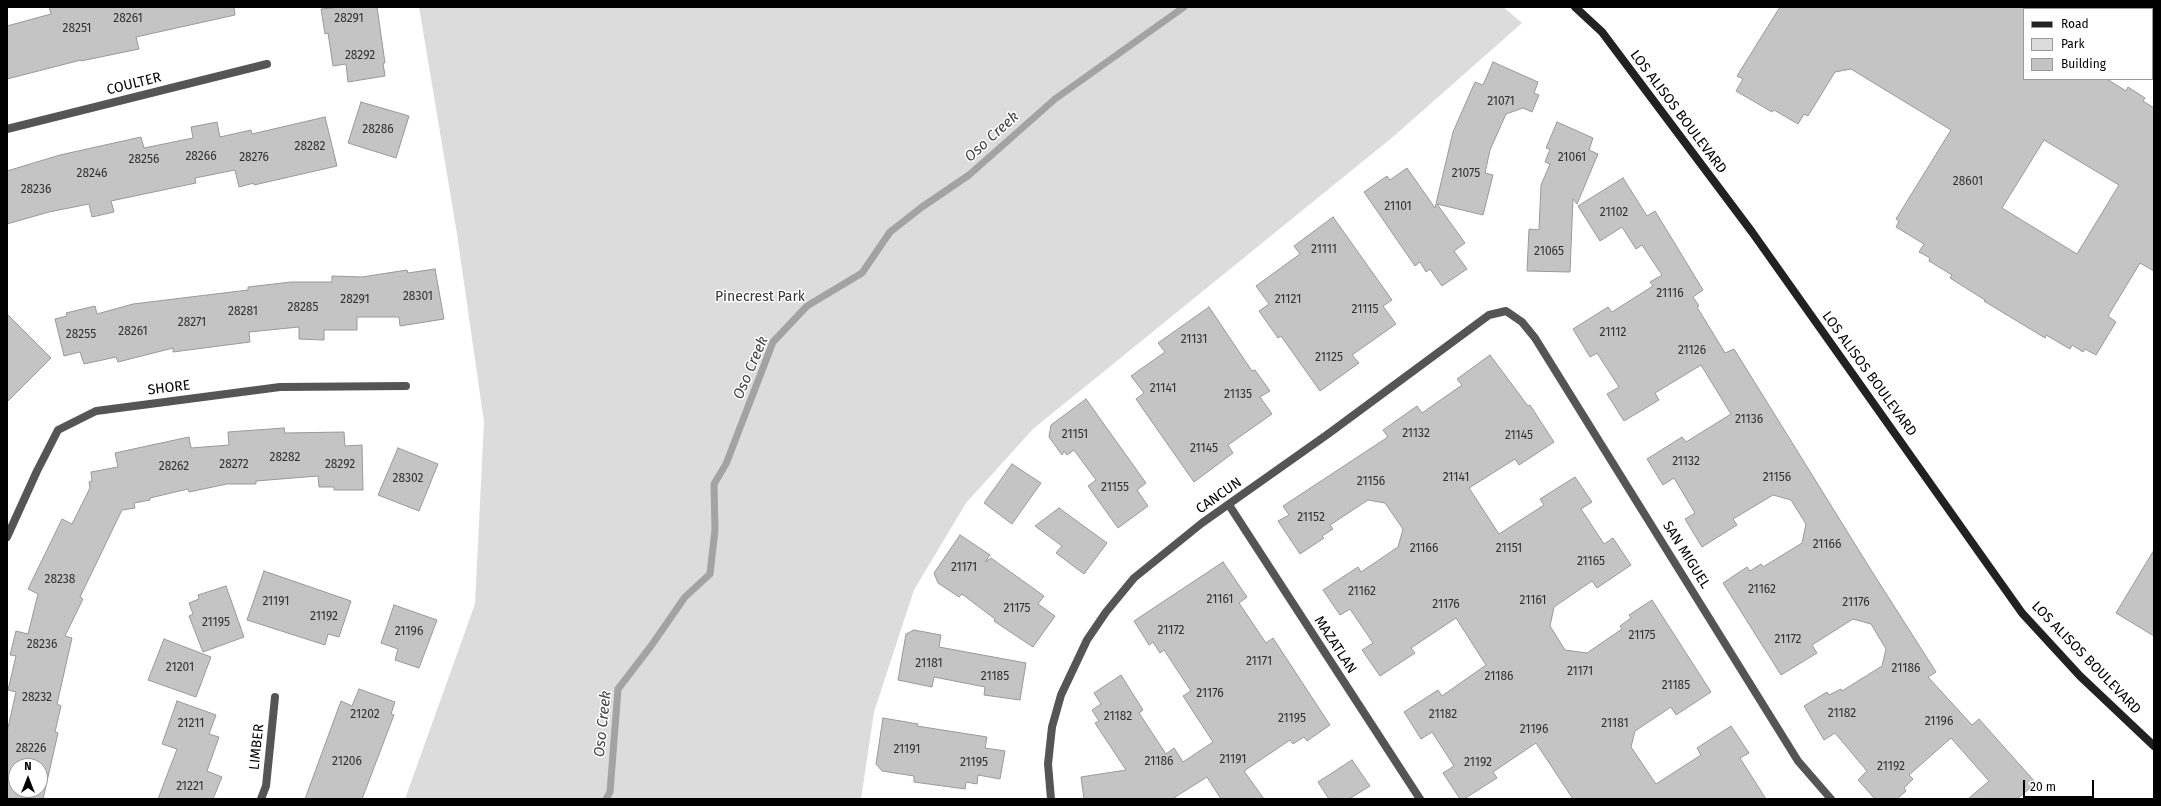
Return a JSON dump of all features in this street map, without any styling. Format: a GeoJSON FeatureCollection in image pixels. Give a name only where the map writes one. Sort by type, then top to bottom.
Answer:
{"type":"FeatureCollection","features":[{"type":"Feature","properties":{"kind":"main road","name":"LOS ALISOS BOULEVARD"},"geometry":{"type":"LineString","coordinates":[[1575,7],[1602,32],[1752,232],[2022,612],[2080,676],[2154,746]]}},
{"type":"Feature","properties":{"kind":"street","name":"COULTER"},"geometry":{"type":"LineString","coordinates":[[7,129],[267,64]]}},
{"type":"Feature","properties":{"kind":"street","name":"CANCUN"},"geometry":{"type":"LineString","coordinates":[[1051,799],[1048,764],[1052,727],[1061,695],[1087,640],[1106,612],[1134,578],[1202,523],[1229,505],[1489,315],[1506,311],[1522,322]]}},
{"type":"Feature","properties":{"kind":"street","name":"SAN MIGUEL"},"geometry":{"type":"LineString","coordinates":[[1522,322],[1535,338],[1798,761],[1831,799]]}},
{"type":"Feature","properties":{"kind":"street","name":"SHORE"},"geometry":{"type":"LineString","coordinates":[[7,537],[37,471],[58,430],[96,411],[280,387],[406,386]]}},
{"type":"Feature","properties":{"kind":"street","name":"MAZATLAN"},"geometry":{"type":"LineString","coordinates":[[1229,505],[1420,799]]}},
{"type":"Feature","properties":{"kind":"street","name":"LIMBER"},"geometry":{"type":"LineString","coordinates":[[261,799],[266,786],[275,697]]}},
{"type":"Feature","properties":{"kind":"green space","name":"Pinecrest Park"},"geometry":{"type":"Polygon","coordinates":[[[419,7],[1503,7],[1522,23],[1394,136],[1033,429],[966,503],[914,590],[874,712],[861,799],[405,799],[475,604],[484,422],[457,234],[419,7]]]}},
{"type":"Feature","properties":{"kind":"building"},"geometry":{"type":"Polygon","coordinates":[[[49,7],[234,7],[235,15],[136,37],[139,49],[81,60],[7,79],[7,26],[51,14],[49,7]]]}},
{"type":"Feature","properties":{"kind":"building"},"geometry":{"type":"Polygon","coordinates":[[[341,7],[377,7],[385,63],[383,63],[385,76],[348,82],[346,64],[333,66],[328,33],[325,34],[321,9],[341,7]]]}},
{"type":"Feature","properties":{"kind":"building"},"geometry":{"type":"Polygon","coordinates":[[[1780,7],[2024,7],[2023,80],[2109,80],[2126,91],[2128,87],[2145,98],[2143,101],[2154,108],[2154,271],[2140,263],[2108,316],[2116,322],[2096,355],[2085,349],[2083,352],[2072,345],[2070,349],[2046,335],[2045,338],[1984,301],[1985,300],[1950,278],[1952,275],[1929,261],[1930,258],[1919,252],[1924,244],[1896,227],[1899,221],[1896,219],[1951,130],[1851,69],[1835,72],[1808,116],[1804,114],[1798,124],[1774,110],[1772,112],[1736,91],[1743,79],[1737,76],[1780,7]],[[2044,140],[2002,208],[2077,254],[2119,185],[2044,140]]]}},
{"type":"Feature","properties":{"kind":"building"},"geometry":{"type":"Polygon","coordinates":[[[1493,62],[1538,82],[1534,93],[1539,95],[1532,112],[1523,108],[1506,114],[1490,150],[1485,173],[1493,175],[1483,215],[1437,204],[1465,243],[1454,251],[1467,269],[1442,286],[1430,269],[1426,272],[1420,262],[1415,266],[1364,192],[1387,176],[1390,180],[1407,168],[1435,208],[1453,132],[1475,82],[1483,85],[1493,62]]]}},
{"type":"Feature","properties":{"kind":"building"},"geometry":{"type":"Polygon","coordinates":[[[361,102],[409,116],[396,158],[348,143],[361,102]]]}},
{"type":"Feature","properties":{"kind":"building"},"geometry":{"type":"Polygon","coordinates":[[[325,117],[337,166],[239,187],[235,170],[195,178],[196,183],[111,201],[114,212],[92,217],[89,204],[49,212],[7,224],[7,171],[60,155],[141,137],[144,148],[193,138],[191,127],[217,122],[220,137],[251,130],[252,134],[325,117]]]}},
{"type":"Feature","properties":{"kind":"building"},"geometry":{"type":"Polygon","coordinates":[[[1557,122],[1593,138],[1589,150],[1598,154],[1577,204],[1573,199],[1570,272],[1527,271],[1529,229],[1539,230],[1541,185],[1550,164],[1545,162],[1550,149],[1546,148],[1557,122]]]}},
{"type":"Feature","properties":{"kind":"building"},"geometry":{"type":"Polygon","coordinates":[[[1623,178],[1647,216],[1655,211],[1703,290],[1693,297],[1699,306],[1697,307],[1725,353],[1734,349],[1936,672],[1928,677],[1972,725],[1979,719],[2036,783],[2017,799],[1968,799],[1989,781],[1951,738],[1909,775],[1913,779],[1904,788],[1906,791],[1897,799],[1875,799],[1858,780],[1867,771],[1835,733],[1824,740],[1804,706],[1827,692],[1829,695],[1841,689],[1842,691],[1882,666],[1886,649],[1871,624],[1853,619],[1812,645],[1817,653],[1781,675],[1723,583],[1747,567],[1750,571],[1761,564],[1763,567],[1802,543],[1806,524],[1791,500],[1773,495],[1733,519],[1737,525],[1702,547],[1685,519],[1695,513],[1674,478],[1663,485],[1647,459],[1682,437],[1686,442],[1731,414],[1701,365],[1655,393],[1659,400],[1624,421],[1607,394],[1619,387],[1597,353],[1590,357],[1573,329],[1608,307],[1612,312],[1653,286],[1650,282],[1662,275],[1642,245],[1636,249],[1622,227],[1600,241],[1578,206],[1623,178]]]}},
{"type":"Feature","properties":{"kind":"building"},"geometry":{"type":"Polygon","coordinates":[[[1333,217],[1392,300],[1383,306],[1396,324],[1352,355],[1359,363],[1320,391],[1281,336],[1278,338],[1259,311],[1269,304],[1256,286],[1300,254],[1294,246],[1333,217]]]}},
{"type":"Feature","properties":{"kind":"building"},"geometry":{"type":"Polygon","coordinates":[[[435,269],[444,319],[400,326],[399,317],[357,317],[357,330],[324,330],[324,340],[299,339],[299,327],[249,332],[250,342],[173,352],[173,348],[118,362],[116,357],[84,364],[80,352],[64,356],[55,319],[67,316],[66,313],[95,306],[97,314],[133,304],[248,290],[248,287],[291,282],[332,282],[332,276],[362,277],[407,270],[408,273],[435,269]]]}},
{"type":"Feature","properties":{"kind":"building"},"geometry":{"type":"Polygon","coordinates":[[[1209,307],[1252,371],[1255,370],[1270,391],[1260,397],[1272,414],[1228,445],[1233,453],[1194,482],[1136,399],[1144,393],[1131,376],[1165,352],[1158,343],[1209,307]]]}},
{"type":"Feature","properties":{"kind":"building"},"geometry":{"type":"Polygon","coordinates":[[[7,314],[51,358],[7,402],[7,314]]]}},
{"type":"Feature","properties":{"kind":"building"},"geometry":{"type":"Polygon","coordinates":[[[1490,355],[1528,406],[1530,405],[1554,442],[1519,465],[1515,459],[1469,488],[1499,534],[1544,505],[1540,499],[1575,477],[1592,502],[1581,509],[1604,544],[1613,538],[1631,565],[1597,588],[1592,581],[1554,607],[1550,626],[1565,650],[1587,653],[1622,629],[1620,626],[1631,618],[1629,615],[1652,600],[1711,692],[1676,715],[1671,707],[1635,731],[1631,747],[1656,784],[1701,755],[1697,748],[1731,726],[1749,753],[1740,758],[1766,799],[1573,799],[1536,743],[1493,772],[1497,778],[1464,799],[1460,799],[1443,773],[1454,766],[1432,732],[1421,739],[1404,712],[1438,690],[1442,696],[1486,665],[1456,618],[1411,648],[1415,653],[1380,676],[1362,650],[1373,643],[1350,609],[1340,615],[1323,590],[1358,567],[1361,572],[1398,547],[1403,529],[1385,503],[1368,500],[1330,525],[1333,529],[1322,536],[1324,538],[1300,554],[1278,521],[1289,515],[1283,506],[1388,437],[1383,430],[1417,406],[1422,413],[1462,385],[1457,379],[1490,355]]]}},
{"type":"Feature","properties":{"kind":"building"},"geometry":{"type":"Polygon","coordinates":[[[1086,399],[1146,483],[1137,490],[1148,506],[1118,528],[1088,486],[1096,480],[1074,450],[1067,455],[1064,451],[1062,455],[1049,437],[1051,425],[1086,399]]]}},
{"type":"Feature","properties":{"kind":"building"},"geometry":{"type":"Polygon","coordinates":[[[284,428],[285,433],[344,432],[345,446],[362,445],[363,490],[334,490],[334,487],[319,487],[318,476],[256,481],[256,484],[227,484],[189,492],[188,489],[134,503],[135,508],[122,510],[80,597],[83,599],[65,636],[72,638],[57,704],[61,706],[55,732],[58,733],[48,777],[48,758],[8,758],[8,798],[43,799],[7,799],[7,732],[16,692],[8,690],[16,656],[10,655],[16,631],[28,634],[38,594],[28,589],[62,519],[72,524],[90,488],[89,482],[92,481],[91,472],[118,467],[115,453],[189,437],[191,448],[229,445],[228,432],[284,428]]]}},
{"type":"Feature","properties":{"kind":"building"},"geometry":{"type":"Polygon","coordinates":[[[398,448],[438,464],[419,511],[378,495],[398,448]]]}},
{"type":"Feature","properties":{"kind":"building"},"geometry":{"type":"Polygon","coordinates":[[[1012,464],[1041,483],[1012,524],[984,503],[1012,464]]]}},
{"type":"Feature","properties":{"kind":"building"},"geometry":{"type":"Polygon","coordinates":[[[1059,508],[1107,543],[1084,574],[1056,553],[1062,546],[1035,526],[1059,508]]]}},
{"type":"Feature","properties":{"kind":"building"},"geometry":{"type":"Polygon","coordinates":[[[960,535],[990,555],[985,562],[991,558],[1044,596],[1038,604],[1055,616],[1033,647],[994,621],[995,619],[962,594],[959,597],[938,583],[934,573],[960,535]]]}},
{"type":"Feature","properties":{"kind":"building"},"geometry":{"type":"Polygon","coordinates":[[[2154,550],[2154,636],[2116,613],[2154,550]]]}},
{"type":"Feature","properties":{"kind":"building"},"geometry":{"type":"Polygon","coordinates":[[[1223,562],[1247,597],[1239,603],[1266,643],[1273,638],[1330,725],[1307,741],[1304,737],[1293,744],[1290,740],[1244,771],[1264,799],[1221,799],[1207,777],[1172,799],[1084,799],[1081,777],[1126,770],[1095,723],[1099,721],[1092,710],[1101,704],[1094,693],[1121,675],[1143,710],[1139,713],[1166,754],[1174,748],[1183,762],[1213,742],[1183,696],[1191,691],[1164,650],[1160,653],[1153,642],[1149,645],[1134,621],[1223,562]]]}},
{"type":"Feature","properties":{"kind":"building"},"geometry":{"type":"Polygon","coordinates":[[[264,571],[351,601],[339,637],[328,634],[325,645],[247,620],[264,571]]]}},
{"type":"Feature","properties":{"kind":"building"},"geometry":{"type":"Polygon","coordinates":[[[226,586],[244,637],[203,652],[189,616],[193,614],[189,603],[199,599],[198,595],[226,586]]]}},
{"type":"Feature","properties":{"kind":"building"},"geometry":{"type":"Polygon","coordinates":[[[394,605],[437,620],[419,668],[395,660],[398,649],[381,643],[394,605]]]}},
{"type":"Feature","properties":{"kind":"building"},"geometry":{"type":"Polygon","coordinates":[[[914,630],[941,635],[939,647],[1026,663],[1020,700],[984,695],[985,687],[934,677],[932,687],[898,680],[906,634],[914,630]]]}},
{"type":"Feature","properties":{"kind":"building"},"geometry":{"type":"Polygon","coordinates":[[[164,639],[211,657],[196,697],[148,680],[164,639]]]}},
{"type":"Feature","properties":{"kind":"building"},"geometry":{"type":"Polygon","coordinates":[[[359,689],[395,702],[391,714],[394,715],[362,799],[305,799],[341,701],[352,706],[359,689]]]}},
{"type":"Feature","properties":{"kind":"building"},"geometry":{"type":"Polygon","coordinates":[[[177,701],[216,715],[209,734],[219,737],[207,771],[222,777],[213,799],[158,799],[177,749],[162,744],[177,701]]]}},
{"type":"Feature","properties":{"kind":"building"},"geometry":{"type":"Polygon","coordinates":[[[883,718],[918,724],[917,726],[987,737],[985,748],[1005,751],[1000,779],[978,775],[977,784],[966,782],[965,789],[914,782],[914,776],[882,771],[876,764],[883,718]]]}},
{"type":"Feature","properties":{"kind":"building"},"geometry":{"type":"Polygon","coordinates":[[[1352,760],[1370,786],[1349,799],[1329,799],[1318,782],[1352,760]]]}},
{"type":"Feature","properties":{"kind":"waterway","name":"Oso Creek"},"geometry":{"type":"LineString","coordinates":[[606,799],[610,792],[618,689],[651,646],[685,597],[710,574],[715,530],[714,484],[726,464],[773,342],[807,306],[862,273],[890,232],[922,207],[969,175],[1055,99],[1184,7]]}}]}
